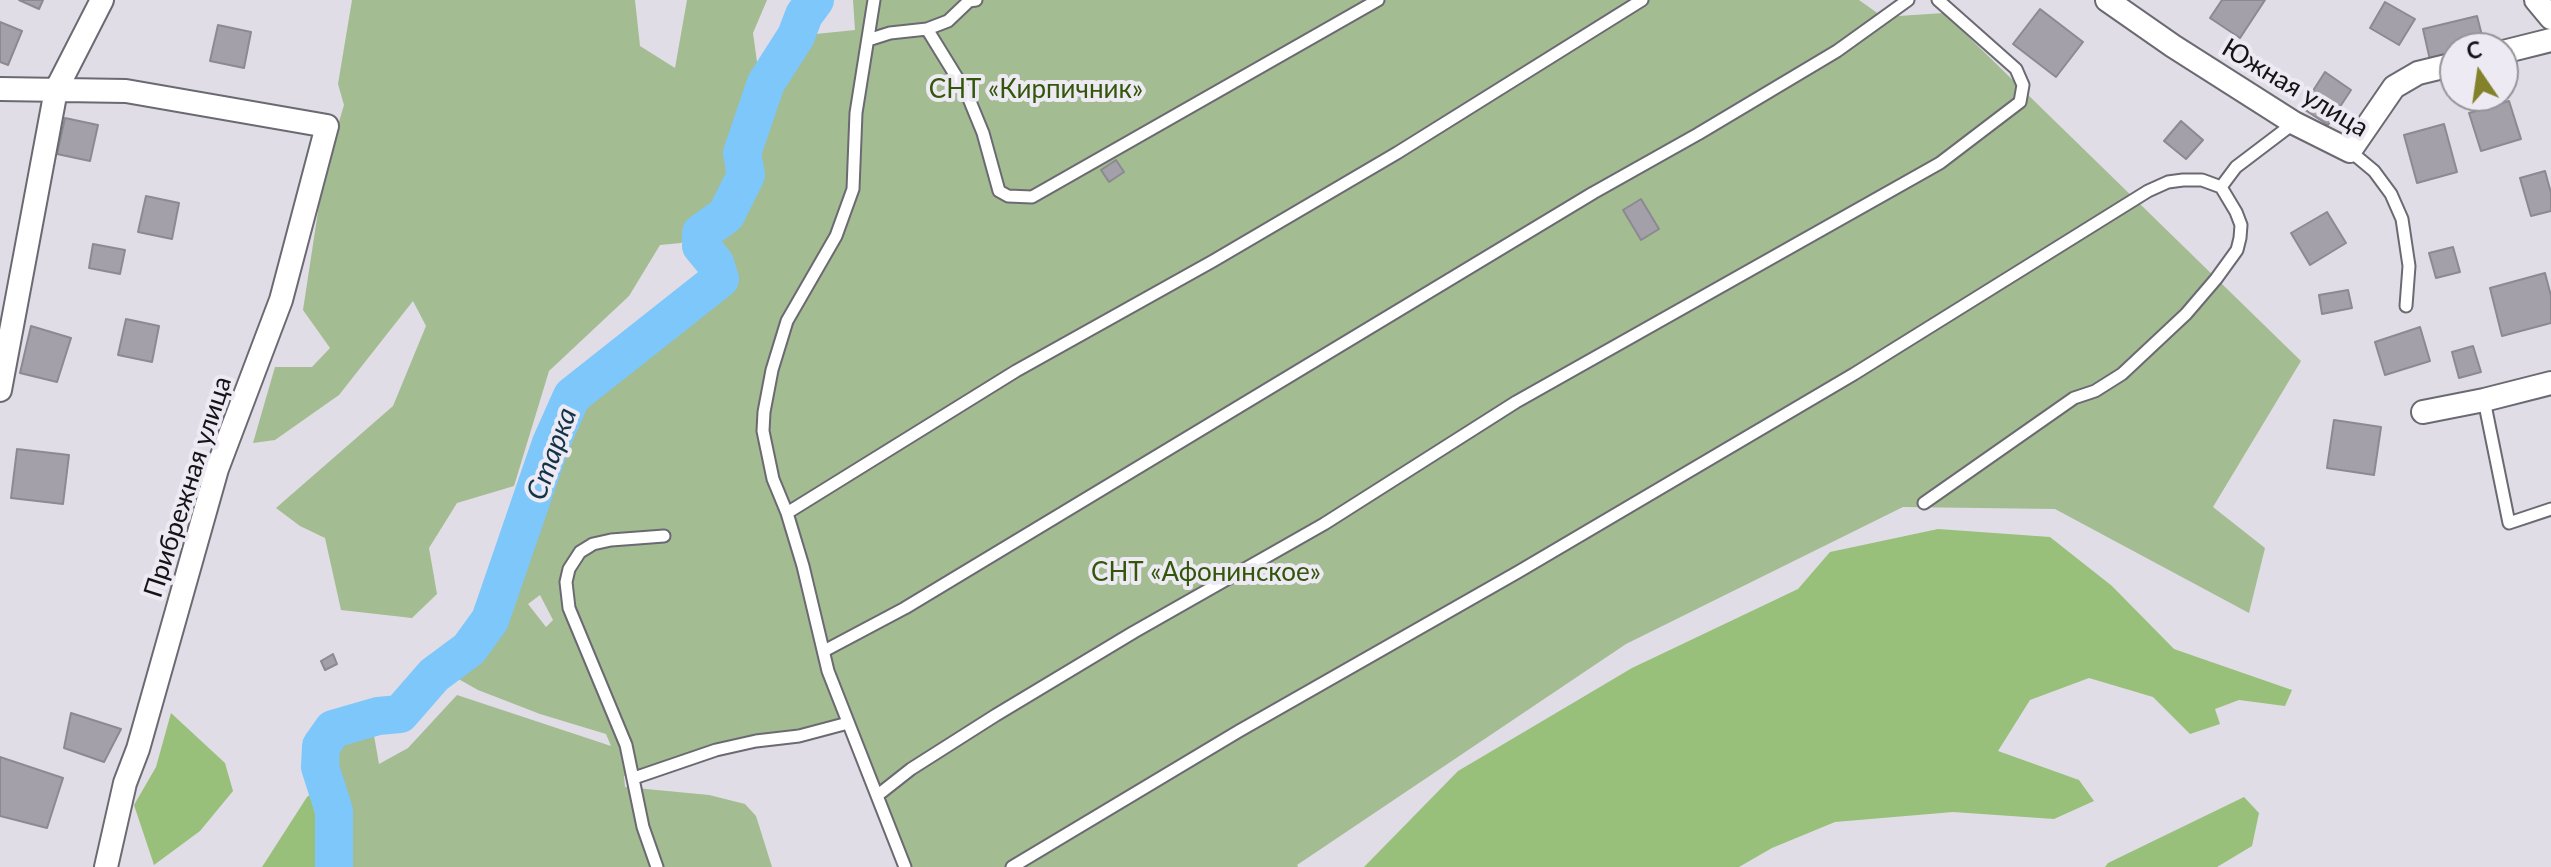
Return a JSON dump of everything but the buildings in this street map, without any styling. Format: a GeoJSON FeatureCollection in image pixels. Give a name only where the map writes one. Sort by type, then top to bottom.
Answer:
{"type":"FeatureCollection","features":[{"type":"Feature","properties":{"kind":"street"},"geometry":{"type":"LineString","coordinates":[[0,390],[56,90],[102,0]]}},
{"type":"Feature","properties":{"kind":"street","name":"Южная улица"},"geometry":{"type":"LineString","coordinates":[[2107,0],[2294,123],[2350,151]]}},
{"type":"Feature","properties":{"kind":"street"},"geometry":{"type":"LineString","coordinates":[[2536,0],[2551,18]]}},
{"type":"Feature","properties":{"kind":"street"},"geometry":{"type":"LineString","coordinates":[[2519,48],[2551,40]]}},
{"type":"Feature","properties":{"kind":"street"},"geometry":{"type":"LineString","coordinates":[[2350,151],[2394,87],[2418,73],[2439,68]]}},
{"type":"Feature","properties":{"kind":"street"},"geometry":{"type":"LineString","coordinates":[[0,89],[56,90]]}},
{"type":"Feature","properties":{"kind":"street","name":"Прибрежная улица"},"geometry":{"type":"LineString","coordinates":[[56,90],[126,91],[327,126],[281,300],[217,469],[138,749],[125,783],[106,867]]}},
{"type":"Feature","properties":{"kind":"street"},"geometry":{"type":"LineString","coordinates":[[2423,412],[2551,383]]}},
{"type":"Feature","properties":{"kind":"lane"},"geometry":{"type":"LineString","coordinates":[[874,0],[856,113],[856,176],[853,189],[829,250],[787,321],[772,370],[763,431],[773,479],[803,566],[824,651],[848,723],[905,867]]}},
{"type":"Feature","properties":{"kind":"lane"},"geometry":{"type":"LineString","coordinates":[[868,40],[890,33],[927,29],[948,21],[969,1],[976,0]]}},
{"type":"Feature","properties":{"kind":"lane"},"geometry":{"type":"LineString","coordinates":[[927,29],[967,94],[983,133],[999,191],[1008,196],[1032,197],[1378,0]]}},
{"type":"Feature","properties":{"kind":"lane"},"geometry":{"type":"LineString","coordinates":[[787,513],[1016,371],[1397,153],[1642,0]]}},
{"type":"Feature","properties":{"kind":"lane"},"geometry":{"type":"LineString","coordinates":[[824,651],[905,608],[1593,193],[1837,51],[1908,0]]}},
{"type":"Feature","properties":{"kind":"lane"},"geometry":{"type":"LineString","coordinates":[[878,795],[911,769],[996,715],[1324,524],[1516,402],[1940,163],[2020,102],[2023,85],[2016,69],[1938,0]]}},
{"type":"Feature","properties":{"kind":"lane"},"geometry":{"type":"LineString","coordinates":[[2221,187],[2236,167],[2294,123]]}},
{"type":"Feature","properties":{"kind":"lane","name":"Южная улица"},"geometry":{"type":"LineString","coordinates":[[2350,151],[2374,171],[2391,194],[2402,219],[2409,266],[2406,306]]}},
{"type":"Feature","properties":{"kind":"lane"},"geometry":{"type":"LineString","coordinates":[[1012,867],[1239,731],[1518,572],[1854,374],[2148,191],[2168,182],[2183,180],[2202,180],[2221,187],[2241,225],[2237,250],[2186,314],[2122,374],[2095,391],[2074,398],[1924,503]]}},
{"type":"Feature","properties":{"kind":"lane"},"geometry":{"type":"LineString","coordinates":[[2484,400],[2509,523],[2551,509]]}},
{"type":"Feature","properties":{"kind":"lane"},"geometry":{"type":"LineString","coordinates":[[657,867],[643,827],[634,778],[616,719],[569,608],[566,582],[569,569],[580,552],[593,544],[664,536]]}},
{"type":"Feature","properties":{"kind":"lane"},"geometry":{"type":"LineString","coordinates":[[634,778],[716,750],[799,736],[848,723]]}},
{"type":"Feature","properties":{"kind":"green space"},"geometry":{"type":"Polygon","coordinates":[[[352,0],[635,0],[640,46],[675,68],[687,0],[767,0],[753,33],[758,69],[729,153],[737,170],[716,207],[681,243],[660,245],[629,296],[549,371],[514,486],[457,503],[429,548],[437,594],[412,618],[341,610],[325,538],[300,526],[276,508],[393,406],[426,326],[413,301],[339,395],[275,440],[253,443],[275,367],[312,367],[330,348],[303,310],[324,172],[344,105],[338,84],[352,0]]]}},
{"type":"Feature","properties":{"kind":"green space","name":"СНТ «Афонинское»"},"geometry":{"type":"Polygon","coordinates":[[[853,0],[1859,0],[1883,17],[1944,13],[2301,361],[2213,507],[2265,548],[2249,613],[2055,509],[1903,507],[1626,644],[1298,867],[910,867],[852,716],[624,776],[625,787],[709,795],[745,804],[756,816],[772,867],[340,867],[341,801],[325,767],[324,749],[334,733],[372,724],[379,764],[408,748],[457,695],[611,746],[606,734],[540,714],[478,690],[446,672],[473,652],[497,627],[521,558],[516,548],[551,443],[572,396],[720,279],[715,263],[701,246],[701,233],[726,215],[746,176],[742,153],[766,83],[796,36],[855,30],[853,0]],[[540,595],[528,604],[546,627],[553,620],[540,595]]]}},
{"type":"Feature","properties":{"kind":"green space"},"geometry":{"type":"Polygon","coordinates":[[[1938,529],[2050,537],[2112,586],[2174,649],[2292,690],[2285,706],[2239,700],[2215,709],[2220,724],[2190,734],[2153,697],[2089,678],[2030,700],[1998,751],[2079,780],[2094,801],[2054,819],[1953,812],[1835,822],[1772,848],[1739,867],[1364,867],[1458,771],[1632,668],[1798,589],[1830,552],[1938,529]]]}},
{"type":"Feature","properties":{"kind":"green space"},"geometry":{"type":"Polygon","coordinates":[[[171,713],[225,763],[233,791],[200,831],[154,865],[134,805],[156,767],[171,713]]]}},
{"type":"Feature","properties":{"kind":"green space"},"geometry":{"type":"Polygon","coordinates":[[[319,788],[331,812],[332,867],[262,867],[307,797],[319,788]]]}},
{"type":"Feature","properties":{"kind":"green space"},"geometry":{"type":"Polygon","coordinates":[[[2244,797],[2259,813],[2252,846],[2217,867],[2105,867],[2108,863],[2244,797]]]}},
{"type":"Feature","properties":{"kind":"waterway","name":"Старка"},"geometry":{"type":"LineString","coordinates":[[334,867],[334,811],[320,767],[321,746],[333,729],[378,716],[400,714],[434,675],[469,649],[490,620],[551,443],[572,396],[720,279],[715,263],[701,246],[701,233],[726,215],[746,175],[742,153],[766,83],[815,0]]}},
{"type":"Feature","properties":{"kind":"park label","name":"СНТ «Кирпичник»"},"geometry":{"type":"Point","coordinates":[1036,90]}}]}
